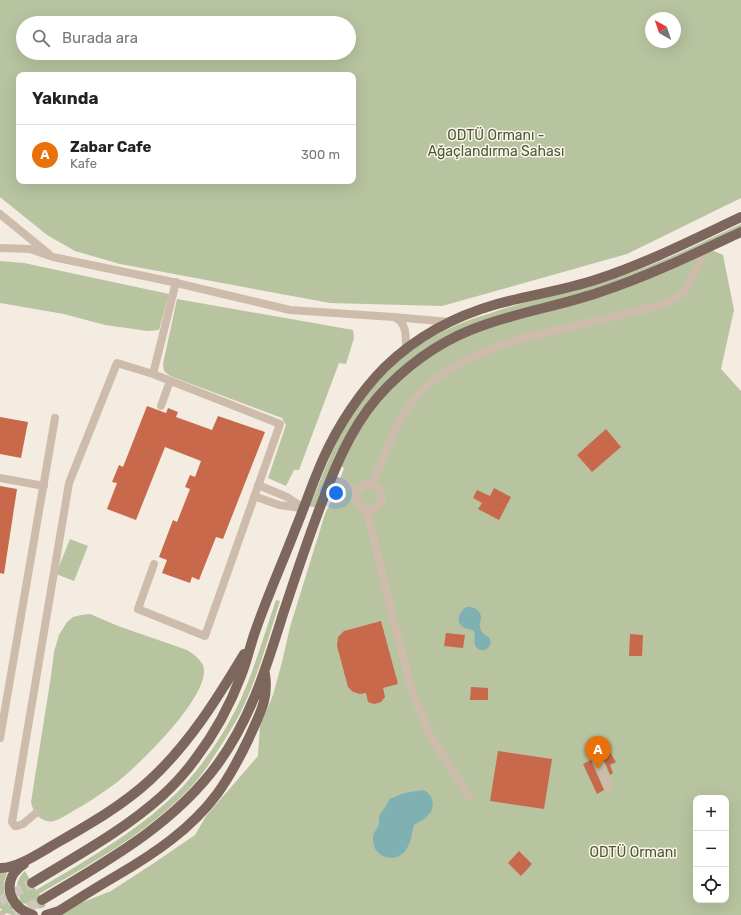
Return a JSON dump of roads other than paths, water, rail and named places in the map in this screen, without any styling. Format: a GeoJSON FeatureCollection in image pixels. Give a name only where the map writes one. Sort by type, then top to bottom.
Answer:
{"type":"FeatureCollection","features":[{"type":"Feature","properties":{"kind":"main road"},"geometry":{"type":"LineString","coordinates":[[32,883],[105,838],[137,816],[161,797],[198,756],[223,717],[233,696],[242,674],[255,633],[326,452],[347,416],[384,369],[406,349],[436,329],[450,322],[495,305],[582,284],[619,272],[648,261],[741,217]]}},
{"type":"Feature","properties":{"kind":"main road"},"geometry":{"type":"LineString","coordinates":[[42,900],[134,843],[174,812],[190,797],[218,764],[247,714],[265,672],[293,584],[330,478],[350,437],[376,398],[388,386],[412,364],[436,347],[460,335],[482,326],[602,292],[657,271],[741,232]]}},
{"type":"Feature","properties":{"kind":"main road"},"geometry":{"type":"LineString","coordinates":[[304,508],[317,513]]}},
{"type":"Feature","properties":{"kind":"main road"},"geometry":{"type":"LineString","coordinates":[[0,868],[13,866],[31,857],[115,808],[150,780],[185,742],[204,718],[221,693],[255,633]]}},
{"type":"Feature","properties":{"kind":"main road"},"geometry":{"type":"LineString","coordinates":[[46,915],[55,913],[144,860],[168,843],[201,813],[217,794],[229,774],[261,712],[266,690],[265,672]]}},
{"type":"Feature","properties":{"kind":"main road"},"geometry":{"type":"LineString","coordinates":[[31,857],[14,873],[10,883],[10,889],[11,896],[15,904],[24,911],[33,915]]}},
{"type":"Feature","properties":{"kind":"street"},"geometry":{"type":"LineString","coordinates":[[0,214],[53,257]]}},
{"type":"Feature","properties":{"kind":"street"},"geometry":{"type":"LineString","coordinates":[[0,248],[30,249],[53,257],[176,282],[290,310],[393,316],[450,322]]}},
{"type":"Feature","properties":{"kind":"street"},"geometry":{"type":"LineString","coordinates":[[372,484],[397,425],[416,397],[429,384],[449,370],[492,348],[510,342],[666,303],[677,297],[685,290],[707,248]]}},
{"type":"Feature","properties":{"kind":"street"},"geometry":{"type":"LineString","coordinates":[[153,374],[176,282]]}},
{"type":"Feature","properties":{"kind":"street"},"geometry":{"type":"LineString","coordinates":[[393,316],[398,319],[404,328],[406,349]]}},
{"type":"Feature","properties":{"kind":"street"},"geometry":{"type":"LineString","coordinates":[[36,813],[20,826],[15,826],[12,822],[69,483],[117,363],[153,374],[280,424],[204,636],[138,609],[154,564]]}},
{"type":"Feature","properties":{"kind":"street"},"geometry":{"type":"LineString","coordinates":[[161,406],[170,381]]}},
{"type":"Feature","properties":{"kind":"street"},"geometry":{"type":"LineString","coordinates":[[0,738],[56,418]]}},
{"type":"Feature","properties":{"kind":"street"},"geometry":{"type":"LineString","coordinates":[[0,478],[44,486]]}},
{"type":"Feature","properties":{"kind":"street"},"geometry":{"type":"LineString","coordinates":[[330,478],[358,491]]}},
{"type":"Feature","properties":{"kind":"street"},"geometry":{"type":"LineString","coordinates":[[368,512],[379,505],[382,498],[380,489],[372,484],[360,487],[357,495],[358,504],[368,512],[393,619],[414,697],[431,737],[469,796]]}},
{"type":"Feature","properties":{"kind":"street"},"geometry":{"type":"LineString","coordinates":[[258,485],[286,497],[304,508]]}},
{"type":"Feature","properties":{"kind":"street"},"geometry":{"type":"LineString","coordinates":[[254,496],[279,505],[304,508]]}},
{"type":"Feature","properties":{"kind":"street"},"geometry":{"type":"LineString","coordinates":[[595,754],[609,788]]}},
{"type":"Feature","properties":{"kind":"water"},"geometry":{"type":"Polygon","coordinates":[[[466,607],[474,608],[481,615],[481,630],[489,637],[491,642],[489,647],[485,650],[479,650],[477,648],[473,630],[464,628],[459,622],[460,614],[466,607]]]}},
{"type":"Feature","properties":{"kind":"water"},"geometry":{"type":"Polygon","coordinates":[[[422,790],[431,796],[433,803],[432,810],[424,819],[414,825],[409,844],[401,855],[391,858],[381,855],[374,846],[373,838],[380,815],[388,801],[391,798],[408,792],[422,790]]]}},
{"type":"Feature","properties":{"kind":"tunnel"},"geometry":{"type":"LineString","coordinates":[[0,901],[32,883]]}},
{"type":"Feature","properties":{"kind":"tunnel"},"geometry":{"type":"LineString","coordinates":[[15,915],[42,900]]}},
{"type":"Feature","properties":{"kind":"place","name":"Zabar Cafe"},"geometry":{"type":"Point","coordinates":[598,769]}},
{"type":"Feature","properties":{"kind":"park label","name":"ODTÜ Ormanı - Ağaçlandırma Sahası"},"geometry":{"type":"Point","coordinates":[496,144]}},
{"type":"Feature","properties":{"kind":"park label","name":"ODTÜ Ormanı"},"geometry":{"type":"Point","coordinates":[633,852]}}]}
